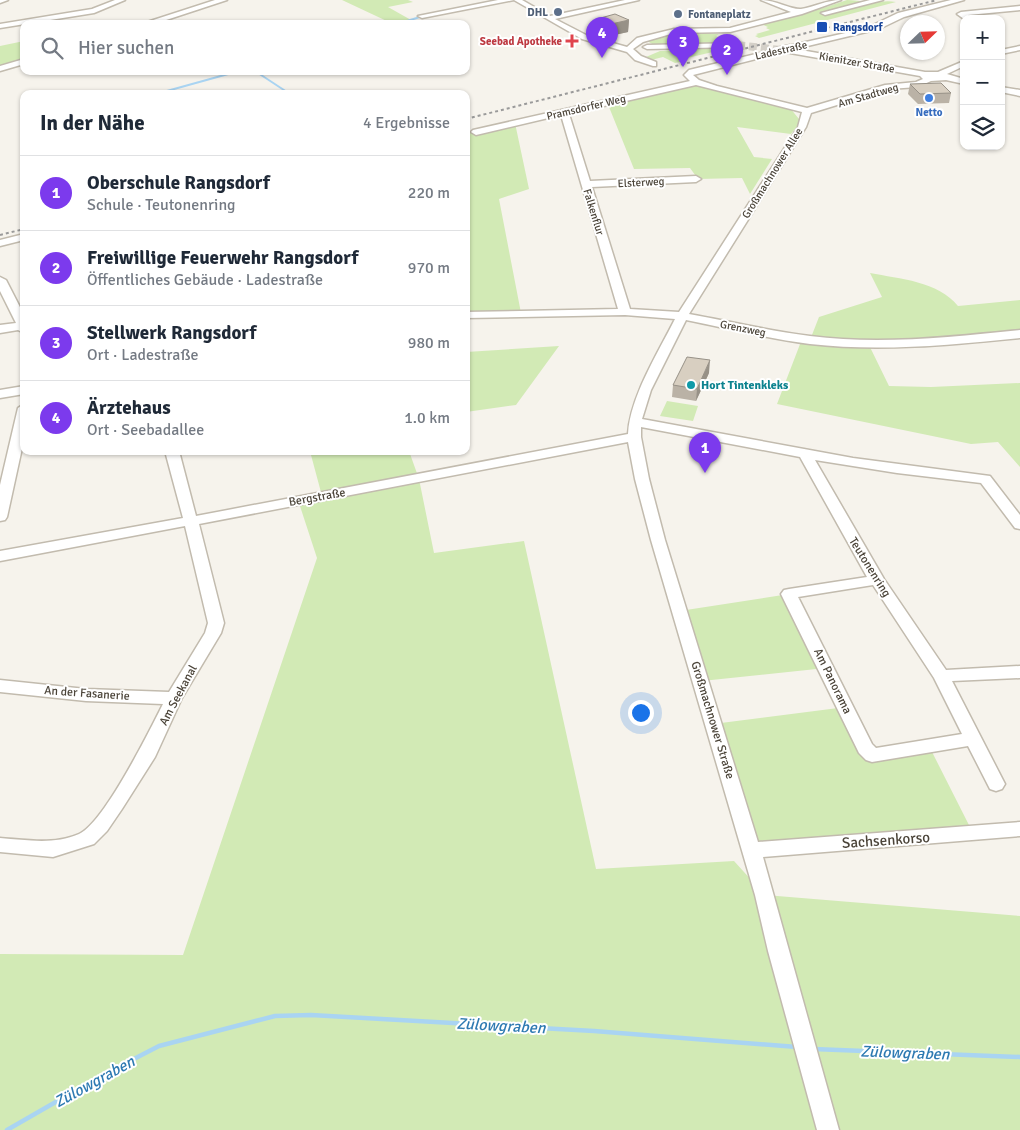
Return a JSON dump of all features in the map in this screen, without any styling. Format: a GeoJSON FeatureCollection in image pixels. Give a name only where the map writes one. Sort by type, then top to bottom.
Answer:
{"type":"FeatureCollection","features":[{"type":"Feature","properties":{"kind":"street"},"geometry":{"type":"LineString","coordinates":[[0,1],[4,0]]}},
{"type":"Feature","properties":{"kind":"street"},"geometry":{"type":"LineString","coordinates":[[38,20],[94,11],[122,0]]}},
{"type":"Feature","properties":{"kind":"street"},"geometry":{"type":"LineString","coordinates":[[159,20],[223,0]]}},
{"type":"Feature","properties":{"kind":"street"},"geometry":{"type":"LineString","coordinates":[[422,16],[510,0]]}},
{"type":"Feature","properties":{"kind":"street"},"geometry":{"type":"LineString","coordinates":[[517,0],[576,33],[608,47],[632,49],[737,45]]}},
{"type":"Feature","properties":{"kind":"street"},"geometry":{"type":"LineString","coordinates":[[550,18],[635,0]]}},
{"type":"Feature","properties":{"kind":"street"},"geometry":{"type":"LineString","coordinates":[[765,0],[800,12]]}},
{"type":"Feature","properties":{"kind":"street"},"geometry":{"type":"LineString","coordinates":[[632,49],[638,58],[650,63],[642,58],[646,47],[678,30],[730,30],[800,12],[837,0]]}},
{"type":"Feature","properties":{"kind":"street"},"geometry":{"type":"LineString","coordinates":[[765,28],[879,0]]}},
{"type":"Feature","properties":{"kind":"street","name":"Ladestraße"},"geometry":{"type":"LineString","coordinates":[[688,75],[692,72],[852,34],[876,27],[901,15],[960,0]]}},
{"type":"Feature","properties":{"kind":"street"},"geometry":{"type":"LineString","coordinates":[[962,15],[961,14],[1020,8]]}},
{"type":"Feature","properties":{"kind":"street"},"geometry":{"type":"LineString","coordinates":[[0,26],[20,23]]}},
{"type":"Feature","properties":{"kind":"street"},"geometry":{"type":"LineString","coordinates":[[632,49],[638,40],[646,47]]}},
{"type":"Feature","properties":{"kind":"street"},"geometry":{"type":"LineString","coordinates":[[1005,45],[1011,49]]}},
{"type":"Feature","properties":{"kind":"street"},"geometry":{"type":"LineString","coordinates":[[1005,51],[1020,48]]}},
{"type":"Feature","properties":{"kind":"street","name":"Kienitzer Straße"},"geometry":{"type":"LineString","coordinates":[[790,49],[927,77]]}},
{"type":"Feature","properties":{"kind":"street"},"geometry":{"type":"LineString","coordinates":[[0,69],[20,62]]}},
{"type":"Feature","properties":{"kind":"street"},"geometry":{"type":"LineString","coordinates":[[943,76],[960,65]]}},
{"type":"Feature","properties":{"kind":"street","name":"Großmachnower Allee"},"geometry":{"type":"LineString","coordinates":[[682,316],[802,127],[807,111],[731,93],[696,82],[688,75]]}},
{"type":"Feature","properties":{"kind":"street"},"geometry":{"type":"LineString","coordinates":[[927,77],[943,76],[960,81]]}},
{"type":"Feature","properties":{"kind":"street","name":"Am Stadtweg"},"geometry":{"type":"LineString","coordinates":[[807,111],[888,87],[918,84],[927,77]]}},
{"type":"Feature","properties":{"kind":"street","name":"Pramsdorfer Weg"},"geometry":{"type":"LineString","coordinates":[[476,132],[696,82]]}},
{"type":"Feature","properties":{"kind":"street"},"geometry":{"type":"LineString","coordinates":[[1005,90],[1020,93]]}},
{"type":"Feature","properties":{"kind":"street","name":"Falkenflur"},"geometry":{"type":"LineString","coordinates":[[564,112],[625,312]]}},
{"type":"Feature","properties":{"kind":"street","name":"Elsterweg"},"geometry":{"type":"LineString","coordinates":[[586,184],[696,179]]}},
{"type":"Feature","properties":{"kind":"street"},"geometry":{"type":"LineString","coordinates":[[0,243],[20,238]]}},
{"type":"Feature","properties":{"kind":"street"},"geometry":{"type":"LineString","coordinates":[[0,280],[20,318]]}},
{"type":"Feature","properties":{"kind":"street","name":"Grenzweg"},"geometry":{"type":"LineString","coordinates":[[470,315],[625,312],[682,316],[802,339],[882,344],[961,340],[1020,334]]}},
{"type":"Feature","properties":{"kind":"street","name":"Großmachnower Straße"},"geometry":{"type":"LineString","coordinates":[[682,316],[645,390],[635,430],[642,479],[658,540],[752,850],[828,1130]]}},
{"type":"Feature","properties":{"kind":"street"},"geometry":{"type":"LineString","coordinates":[[0,329],[20,326]]}},
{"type":"Feature","properties":{"kind":"street"},"geometry":{"type":"LineString","coordinates":[[0,394],[20,391]]}},
{"type":"Feature","properties":{"kind":"street"},"geometry":{"type":"LineString","coordinates":[[0,517],[5,466],[20,420]]}},
{"type":"Feature","properties":{"kind":"street"},"geometry":{"type":"LineString","coordinates":[[635,430],[806,454],[934,475],[985,479],[1020,524]]}},
{"type":"Feature","properties":{"kind":"street","name":"Bergstraße"},"geometry":{"type":"LineString","coordinates":[[0,556],[419,479],[635,430]]}},
{"type":"Feature","properties":{"kind":"street","name":"Teutonenring"},"geometry":{"type":"LineString","coordinates":[[806,454],[810,465],[878,580],[941,676],[996,784]]}},
{"type":"Feature","properties":{"kind":"street","name":"Am Seekanal"},"geometry":{"type":"LineString","coordinates":[[0,845],[52,849],[87,839],[100,826],[116,804],[149,752],[174,698],[213,633],[216,623],[173,455]]}},
{"type":"Feature","properties":{"kind":"street","name":"Am Panorama"},"geometry":{"type":"LineString","coordinates":[[878,580],[789,594],[865,748],[872,755],[973,739]]}},
{"type":"Feature","properties":{"kind":"street"},"geometry":{"type":"LineString","coordinates":[[941,676],[1020,672]]}},
{"type":"Feature","properties":{"kind":"street","name":"An der Fasanerie"},"geometry":{"type":"LineString","coordinates":[[0,686],[86,695],[174,698]]}},
{"type":"Feature","properties":{"kind":"street","name":"Sachsenkorso"},"geometry":{"type":"LineString","coordinates":[[752,850],[1020,829]]}},
{"type":"Feature","properties":{"kind":"green space"},"geometry":{"type":"Polygon","coordinates":[[[342,0],[408,0],[413,2],[388,7],[411,20],[385,20],[342,0]]]}},
{"type":"Feature","properties":{"kind":"green space"},"geometry":{"type":"Polygon","coordinates":[[[847,0],[896,2],[759,38],[755,36],[770,30],[761,24],[847,0]]]}},
{"type":"Feature","properties":{"kind":"green space"},"geometry":{"type":"Polygon","coordinates":[[[688,32],[719,34],[716,36],[721,39],[743,41],[656,46],[647,41],[688,32]]]}},
{"type":"Feature","properties":{"kind":"green space"},"geometry":{"type":"Polygon","coordinates":[[[20,42],[20,62],[0,69],[0,46],[20,42]]]}},
{"type":"Feature","properties":{"kind":"green space"},"geometry":{"type":"Polygon","coordinates":[[[734,47],[687,58],[685,61],[675,63],[663,57],[651,60],[646,57],[660,51],[734,47]]]}},
{"type":"Feature","properties":{"kind":"green space"},"geometry":{"type":"Polygon","coordinates":[[[696,82],[790,108],[799,119],[799,124],[791,134],[737,127],[754,157],[772,159],[750,194],[742,178],[698,179],[690,168],[634,169],[607,102],[696,82]]]}},
{"type":"Feature","properties":{"kind":"green space"},"geometry":{"type":"Polygon","coordinates":[[[515,123],[529,189],[499,199],[521,313],[470,315],[470,133],[515,123]]]}},
{"type":"Feature","properties":{"kind":"green space"},"geometry":{"type":"Polygon","coordinates":[[[870,273],[906,279],[929,286],[940,291],[958,306],[1020,300],[1020,334],[868,343],[889,386],[931,387],[1020,383],[1020,467],[998,442],[971,444],[777,404],[802,339],[810,340],[819,317],[882,297],[870,273]]]}},
{"type":"Feature","properties":{"kind":"green space"},"geometry":{"type":"Polygon","coordinates":[[[559,346],[516,405],[470,411],[470,352],[559,346]]]}},
{"type":"Feature","properties":{"kind":"green space"},"geometry":{"type":"Polygon","coordinates":[[[667,401],[698,406],[693,421],[660,416],[667,401]]]}},
{"type":"Feature","properties":{"kind":"green space"},"geometry":{"type":"Polygon","coordinates":[[[311,455],[410,455],[419,479],[434,553],[524,541],[596,869],[734,861],[765,895],[1020,916],[1020,1130],[0,1130],[0,954],[183,955],[317,558],[298,500],[322,496],[311,455]]]}},
{"type":"Feature","properties":{"kind":"green space"},"geometry":{"type":"Polygon","coordinates":[[[789,594],[826,668],[702,681],[686,610],[789,594]]]}},
{"type":"Feature","properties":{"kind":"green space"},"geometry":{"type":"Polygon","coordinates":[[[846,707],[872,755],[929,746],[973,833],[763,856],[713,724],[846,707]]]}},
{"type":"Feature","properties":{"kind":"building"},"geometry":{"type":"Polygon","coordinates":[[[615,14],[629,20],[611,24],[597,19],[615,14]]]}},
{"type":"Feature","properties":{"kind":"building"},"geometry":{"type":"Polygon","coordinates":[[[941,83],[951,93],[920,94],[910,84],[941,83]]]}},
{"type":"Feature","properties":{"kind":"building"},"geometry":{"type":"Polygon","coordinates":[[[687,357],[710,360],[697,389],[673,385],[687,357]]]}},
{"type":"Feature","properties":{"kind":"waterway"},"geometry":{"type":"LineString","coordinates":[[410,20],[420,17]]}},
{"type":"Feature","properties":{"kind":"waterway"},"geometry":{"type":"LineString","coordinates":[[170,90],[225,75]]}},
{"type":"Feature","properties":{"kind":"waterway"},"geometry":{"type":"LineString","coordinates":[[261,75],[284,90]]}},
{"type":"Feature","properties":{"kind":"waterway","name":"Zülowgraben"},"geometry":{"type":"LineString","coordinates":[[7,1130],[101,1076],[159,1046],[275,1016],[311,1015],[594,1031],[797,1047]]}},
{"type":"Feature","properties":{"kind":"waterway","name":"Zülowgraben"},"geometry":{"type":"LineString","coordinates":[[813,1049],[1020,1057]]}},
{"type":"Feature","properties":{"kind":"tunnel"},"geometry":{"type":"LineString","coordinates":[[737,45],[789,51]]}},
{"type":"Feature","properties":{"kind":"railway"},"geometry":{"type":"LineString","coordinates":[[470,118],[937,0]]}},
{"type":"Feature","properties":{"kind":"railway"},"geometry":{"type":"LineString","coordinates":[[0,235],[20,230]]}},
{"type":"Feature","properties":{"kind":"place","name":"DHL"},"geometry":{"type":"Point","coordinates":[558,12]}},
{"type":"Feature","properties":{"kind":"place","name":"Fontaneplatz"},"geometry":{"type":"Point","coordinates":[678,14]}},
{"type":"Feature","properties":{"kind":"place","name":"Rangsdorf"},"geometry":{"type":"Point","coordinates":[822,27]}},
{"type":"Feature","properties":{"kind":"place","name":"Seebad Apotheke"},"geometry":{"type":"Point","coordinates":[572,41]}},
{"type":"Feature","properties":{"kind":"place","name":"Ärztehaus"},"geometry":{"type":"Point","coordinates":[602,58]}},
{"type":"Feature","properties":{"kind":"place","name":"Stellwerk Rangsdorf"},"geometry":{"type":"Point","coordinates":[683,67]}},
{"type":"Feature","properties":{"kind":"place","name":"Freiwillige Feuerwehr Rangsdorf"},"geometry":{"type":"Point","coordinates":[727,75]}},
{"type":"Feature","properties":{"kind":"place","name":"Netto"},"geometry":{"type":"Point","coordinates":[929,98]}},
{"type":"Feature","properties":{"kind":"place","name":"Hort Tintenkleks"},"geometry":{"type":"Point","coordinates":[691,385]}},
{"type":"Feature","properties":{"kind":"place","name":"Oberschule Rangsdorf"},"geometry":{"type":"Point","coordinates":[705,473]}}]}
